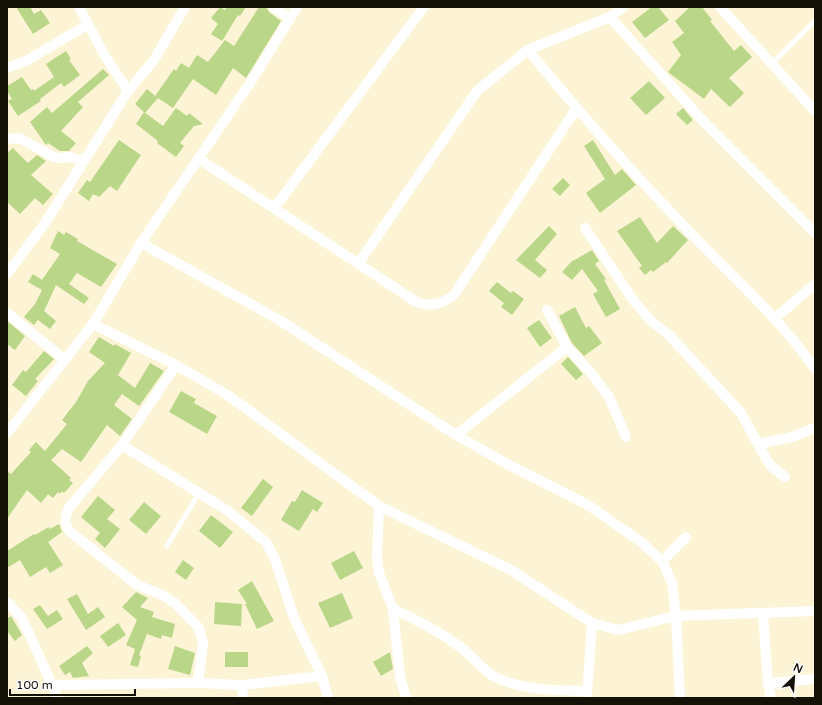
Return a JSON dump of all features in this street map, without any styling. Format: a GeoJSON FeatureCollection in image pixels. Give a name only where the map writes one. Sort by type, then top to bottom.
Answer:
{"type":"FeatureCollection","features":[{"type":"Feature","properties":{"kind":"street"},"geometry":{"type":"LineString","coordinates":[[79,7],[87,25],[128,91]]}},
{"type":"Feature","properties":{"kind":"street"},"geometry":{"type":"LineString","coordinates":[[7,274],[45,223],[128,91],[154,60],[171,27],[185,7]]}},
{"type":"Feature","properties":{"kind":"street"},"geometry":{"type":"LineString","coordinates":[[273,7],[290,18]]}},
{"type":"Feature","properties":{"kind":"street"},"geometry":{"type":"LineString","coordinates":[[7,433],[93,324],[141,243],[199,159],[297,7]]}},
{"type":"Feature","properties":{"kind":"street"},"geometry":{"type":"LineString","coordinates":[[275,207],[424,7]]}},
{"type":"Feature","properties":{"kind":"street"},"geometry":{"type":"LineString","coordinates":[[358,264],[471,99],[483,85],[528,50],[610,17],[623,7]]}},
{"type":"Feature","properties":{"kind":"street"},"geometry":{"type":"LineString","coordinates":[[720,7],[815,111]]}},
{"type":"Feature","properties":{"kind":"street"},"geometry":{"type":"LineString","coordinates":[[610,17],[703,121],[815,233]]}},
{"type":"Feature","properties":{"kind":"street"},"geometry":{"type":"LineString","coordinates":[[7,68],[26,61],[87,25]]}},
{"type":"Feature","properties":{"kind":"street"},"geometry":{"type":"LineString","coordinates":[[528,50],[576,109],[681,224],[774,319],[815,369]]}},
{"type":"Feature","properties":{"kind":"street"},"geometry":{"type":"LineString","coordinates":[[199,159],[275,207],[418,303],[426,305],[445,303],[454,295],[482,255],[576,109]]}},
{"type":"Feature","properties":{"kind":"street"},"geometry":{"type":"LineString","coordinates":[[7,139],[19,138],[54,157],[70,157],[83,161]]}},
{"type":"Feature","properties":{"kind":"street"},"geometry":{"type":"LineString","coordinates":[[585,228],[633,300],[652,322],[668,334],[727,396],[741,413],[770,465],[785,477]]}},
{"type":"Feature","properties":{"kind":"street"},"geometry":{"type":"LineString","coordinates":[[141,243],[282,321],[456,435],[509,465],[588,505],[641,542],[662,561],[673,586],[680,698]]}},
{"type":"Feature","properties":{"kind":"street"},"geometry":{"type":"LineString","coordinates":[[774,319],[815,284]]}},
{"type":"Feature","properties":{"kind":"street"},"geometry":{"type":"LineString","coordinates":[[547,310],[567,347],[592,374],[609,397],[626,437]]}},
{"type":"Feature","properties":{"kind":"street"},"geometry":{"type":"LineString","coordinates":[[7,313],[65,360]]}},
{"type":"Feature","properties":{"kind":"street"},"geometry":{"type":"LineString","coordinates":[[93,324],[176,365],[229,396],[379,506],[511,570],[592,623],[618,630],[676,616],[815,611]]}},
{"type":"Feature","properties":{"kind":"street"},"geometry":{"type":"LineString","coordinates":[[456,435],[567,347]]}},
{"type":"Feature","properties":{"kind":"street"},"geometry":{"type":"LineString","coordinates":[[176,365],[122,445],[69,508],[65,515],[65,522],[69,531],[118,571],[137,585],[162,595],[176,603],[199,628],[203,644],[198,683]]}},
{"type":"Feature","properties":{"kind":"street"},"geometry":{"type":"LineString","coordinates":[[758,444],[792,437],[815,428]]}},
{"type":"Feature","properties":{"kind":"street"},"geometry":{"type":"LineString","coordinates":[[122,445],[228,511],[266,542],[275,559],[294,618],[322,676],[328,698]]}},
{"type":"Feature","properties":{"kind":"street"},"geometry":{"type":"LineString","coordinates":[[379,506],[377,559],[379,573],[393,609],[400,676],[406,698]]}},
{"type":"Feature","properties":{"kind":"street"},"geometry":{"type":"LineString","coordinates":[[662,561],[686,536]]}},
{"type":"Feature","properties":{"kind":"street"},"geometry":{"type":"LineString","coordinates":[[7,602],[22,618],[58,698]]}},
{"type":"Feature","properties":{"kind":"street"},"geometry":{"type":"LineString","coordinates":[[393,609],[440,634],[464,650],[489,673],[496,677],[533,689],[587,695],[592,623]]}},
{"type":"Feature","properties":{"kind":"street"},"geometry":{"type":"LineString","coordinates":[[763,613],[768,683],[771,698]]}},
{"type":"Feature","properties":{"kind":"street"},"geometry":{"type":"LineString","coordinates":[[52,685],[198,683],[242,685],[322,676]]}},
{"type":"Feature","properties":{"kind":"street"},"geometry":{"type":"LineString","coordinates":[[768,683],[815,678]]}},
{"type":"Feature","properties":{"kind":"street"},"geometry":{"type":"LineString","coordinates":[[242,685],[243,698]]}},
{"type":"Feature","properties":{"kind":"lane"},"geometry":{"type":"LineString","coordinates":[[772,63],[815,21]]}},
{"type":"Feature","properties":{"kind":"lane"},"geometry":{"type":"LineString","coordinates":[[167,546],[199,493]]}},
{"type":"Feature","properties":{"kind":"building"},"geometry":{"type":"Polygon","coordinates":[[[16,7],[30,7],[34,14],[41,10],[50,23],[33,34],[16,7]]]}},
{"type":"Feature","properties":{"kind":"building"},"geometry":{"type":"Polygon","coordinates":[[[220,7],[225,10],[227,7],[246,7],[240,16],[238,15],[222,41],[211,34],[218,24],[211,18],[220,7]]]}},
{"type":"Feature","properties":{"kind":"building"},"geometry":{"type":"Polygon","coordinates":[[[259,7],[266,7],[269,12],[281,21],[246,78],[233,68],[216,95],[193,79],[173,108],[158,98],[145,113],[135,104],[147,89],[155,96],[174,69],[176,71],[181,63],[189,68],[197,55],[208,62],[225,40],[234,46],[259,7]]]}},
{"type":"Feature","properties":{"kind":"building"},"geometry":{"type":"Polygon","coordinates":[[[652,7],[658,7],[669,20],[645,38],[632,22],[652,7]]]}},
{"type":"Feature","properties":{"kind":"building"},"geometry":{"type":"Polygon","coordinates":[[[690,7],[702,7],[712,20],[710,21],[734,51],[741,45],[752,57],[729,78],[744,93],[730,107],[711,89],[704,99],[668,72],[681,55],[672,42],[684,33],[675,21],[690,7]]]}},
{"type":"Feature","properties":{"kind":"building"},"geometry":{"type":"Polygon","coordinates":[[[66,51],[71,59],[69,60],[80,75],[64,87],[61,83],[40,99],[41,101],[18,116],[8,101],[12,99],[7,91],[7,86],[22,77],[31,90],[33,89],[34,91],[54,77],[46,64],[66,51]]]}},
{"type":"Feature","properties":{"kind":"building"},"geometry":{"type":"Polygon","coordinates":[[[103,69],[109,75],[78,102],[83,107],[61,131],[76,143],[69,151],[60,151],[48,143],[46,145],[30,122],[47,107],[52,113],[103,69]]]}},
{"type":"Feature","properties":{"kind":"building"},"geometry":{"type":"Polygon","coordinates":[[[649,81],[665,98],[646,115],[630,98],[649,81]]]}},
{"type":"Feature","properties":{"kind":"building"},"geometry":{"type":"Polygon","coordinates":[[[176,108],[187,116],[189,113],[203,124],[194,126],[180,143],[184,146],[176,157],[157,143],[158,141],[136,124],[144,112],[163,126],[176,108]]]}},
{"type":"Feature","properties":{"kind":"building"},"geometry":{"type":"Polygon","coordinates":[[[683,108],[693,120],[687,125],[676,114],[683,108]]]}},
{"type":"Feature","properties":{"kind":"building"},"geometry":{"type":"Polygon","coordinates":[[[119,140],[141,155],[117,191],[110,186],[99,197],[93,194],[89,201],[78,193],[87,180],[90,182],[119,140]]]}},
{"type":"Feature","properties":{"kind":"building"},"geometry":{"type":"Polygon","coordinates":[[[593,140],[615,175],[622,169],[636,185],[600,213],[586,193],[605,179],[584,146],[593,140]]]}},
{"type":"Feature","properties":{"kind":"building"},"geometry":{"type":"Polygon","coordinates":[[[13,148],[28,163],[37,155],[46,161],[31,175],[53,194],[43,205],[35,198],[20,214],[7,202],[7,153],[13,148]]]}},
{"type":"Feature","properties":{"kind":"building"},"geometry":{"type":"Polygon","coordinates":[[[563,178],[570,185],[560,196],[552,189],[563,178]]]}},
{"type":"Feature","properties":{"kind":"building"},"geometry":{"type":"Polygon","coordinates":[[[640,217],[657,243],[673,226],[688,240],[667,263],[666,262],[653,272],[651,270],[645,275],[639,268],[642,266],[617,231],[640,217]]]}},
{"type":"Feature","properties":{"kind":"building"},"geometry":{"type":"Polygon","coordinates":[[[549,226],[557,234],[535,260],[547,270],[540,278],[516,260],[549,226]]]}},
{"type":"Feature","properties":{"kind":"building"},"geometry":{"type":"Polygon","coordinates":[[[58,231],[64,235],[66,232],[78,239],[77,241],[117,264],[101,287],[77,273],[69,284],[89,298],[84,304],[56,285],[44,311],[56,321],[50,329],[38,320],[34,325],[24,317],[35,304],[42,290],[28,282],[33,274],[42,280],[60,254],[50,248],[58,231]]]}},
{"type":"Feature","properties":{"kind":"building"},"geometry":{"type":"Polygon","coordinates":[[[592,250],[599,261],[595,264],[606,279],[604,280],[620,309],[606,317],[593,294],[598,291],[582,269],[572,280],[562,272],[571,262],[592,250]]]}},
{"type":"Feature","properties":{"kind":"building"},"geometry":{"type":"Polygon","coordinates":[[[497,282],[511,293],[513,291],[524,299],[512,315],[501,307],[504,303],[489,291],[497,282]]]}},
{"type":"Feature","properties":{"kind":"building"},"geometry":{"type":"Polygon","coordinates":[[[575,307],[586,328],[589,326],[602,343],[584,356],[572,343],[559,316],[575,307]]]}},
{"type":"Feature","properties":{"kind":"building"},"geometry":{"type":"Polygon","coordinates":[[[539,320],[552,338],[540,347],[527,328],[539,320]]]}},
{"type":"Feature","properties":{"kind":"building"},"geometry":{"type":"Polygon","coordinates":[[[7,321],[25,336],[15,350],[7,344],[7,321]]]}},
{"type":"Feature","properties":{"kind":"building"},"geometry":{"type":"Polygon","coordinates":[[[99,337],[114,346],[115,344],[131,353],[118,375],[135,388],[150,363],[164,371],[139,406],[122,394],[114,405],[132,419],[120,436],[107,425],[81,462],[62,449],[51,460],[71,478],[69,480],[73,483],[64,493],[62,491],[60,494],[58,492],[53,498],[48,494],[41,503],[27,490],[7,519],[7,471],[11,474],[31,452],[29,450],[36,442],[45,451],[67,424],[62,420],[76,402],[88,381],[105,363],[89,352],[99,337]]]}},
{"type":"Feature","properties":{"kind":"building"},"geometry":{"type":"Polygon","coordinates":[[[44,351],[54,359],[35,379],[38,381],[26,396],[12,385],[23,370],[26,372],[44,351]]]}},
{"type":"Feature","properties":{"kind":"building"},"geometry":{"type":"Polygon","coordinates":[[[568,357],[583,374],[576,380],[561,364],[568,357]]]}},
{"type":"Feature","properties":{"kind":"building"},"geometry":{"type":"Polygon","coordinates":[[[181,391],[196,399],[194,403],[217,416],[207,434],[169,412],[181,391]]]}},
{"type":"Feature","properties":{"kind":"building"},"geometry":{"type":"Polygon","coordinates":[[[263,479],[273,487],[252,516],[241,508],[263,479]]]}},
{"type":"Feature","properties":{"kind":"building"},"geometry":{"type":"Polygon","coordinates":[[[302,490],[323,503],[317,512],[313,509],[299,531],[281,520],[292,501],[295,502],[302,490]]]}},
{"type":"Feature","properties":{"kind":"building"},"geometry":{"type":"Polygon","coordinates":[[[98,496],[115,510],[107,519],[120,529],[105,548],[95,539],[100,533],[81,517],[98,496]]]}},
{"type":"Feature","properties":{"kind":"building"},"geometry":{"type":"Polygon","coordinates":[[[144,502],[161,516],[146,534],[129,520],[144,502]]]}},
{"type":"Feature","properties":{"kind":"building"},"geometry":{"type":"Polygon","coordinates":[[[211,515],[233,532],[220,548],[199,531],[211,515]]]}},
{"type":"Feature","properties":{"kind":"building"},"geometry":{"type":"Polygon","coordinates":[[[59,524],[62,532],[48,542],[63,565],[50,573],[46,567],[30,577],[20,560],[7,568],[7,551],[34,534],[35,535],[49,527],[50,529],[59,524]]]}},
{"type":"Feature","properties":{"kind":"building"},"geometry":{"type":"Polygon","coordinates":[[[354,551],[363,568],[340,580],[331,563],[354,551]]]}},
{"type":"Feature","properties":{"kind":"building"},"geometry":{"type":"Polygon","coordinates":[[[183,560],[194,568],[186,580],[175,572],[183,560]]]}},
{"type":"Feature","properties":{"kind":"building"},"geometry":{"type":"Polygon","coordinates":[[[252,581],[274,621],[257,629],[245,604],[247,604],[238,590],[252,581]]]}},
{"type":"Feature","properties":{"kind":"building"},"geometry":{"type":"Polygon","coordinates":[[[136,592],[148,598],[140,607],[154,612],[152,617],[175,624],[172,638],[162,635],[161,639],[147,634],[139,655],[141,656],[138,667],[130,665],[135,649],[126,645],[137,620],[122,607],[136,592]]]}},
{"type":"Feature","properties":{"kind":"building"},"geometry":{"type":"Polygon","coordinates":[[[342,593],[353,618],[330,628],[318,603],[342,593]]]}},
{"type":"Feature","properties":{"kind":"building"},"geometry":{"type":"Polygon","coordinates":[[[77,594],[88,614],[98,607],[105,617],[86,630],[67,599],[77,594]]]}},
{"type":"Feature","properties":{"kind":"building"},"geometry":{"type":"Polygon","coordinates":[[[215,602],[242,604],[241,626],[214,624],[215,602]]]}},
{"type":"Feature","properties":{"kind":"building"},"geometry":{"type":"Polygon","coordinates":[[[40,605],[48,616],[57,610],[63,619],[47,629],[33,609],[40,605]]]}},
{"type":"Feature","properties":{"kind":"building"},"geometry":{"type":"Polygon","coordinates":[[[11,616],[22,635],[15,641],[7,631],[7,619],[11,616]]]}},
{"type":"Feature","properties":{"kind":"building"},"geometry":{"type":"Polygon","coordinates":[[[118,623],[126,635],[108,647],[100,636],[118,623]]]}},
{"type":"Feature","properties":{"kind":"building"},"geometry":{"type":"Polygon","coordinates":[[[87,646],[93,653],[82,663],[89,676],[73,678],[70,672],[65,675],[59,666],[87,646]]]}},
{"type":"Feature","properties":{"kind":"building"},"geometry":{"type":"Polygon","coordinates":[[[175,646],[195,653],[190,675],[168,669],[175,646]]]}},
{"type":"Feature","properties":{"kind":"building"},"geometry":{"type":"Polygon","coordinates":[[[225,652],[248,652],[248,667],[225,667],[225,652]]]}},
{"type":"Feature","properties":{"kind":"building"},"geometry":{"type":"Polygon","coordinates":[[[390,652],[393,669],[381,676],[373,662],[390,652]]]}}]}
